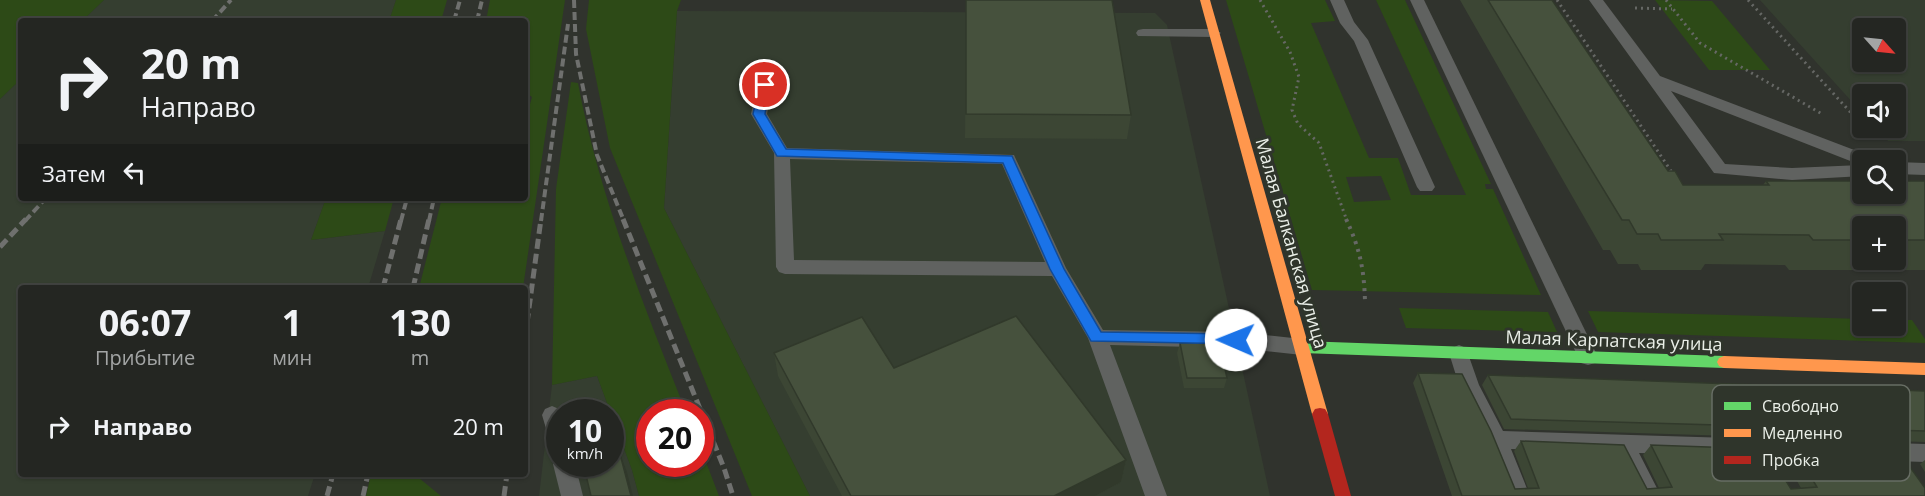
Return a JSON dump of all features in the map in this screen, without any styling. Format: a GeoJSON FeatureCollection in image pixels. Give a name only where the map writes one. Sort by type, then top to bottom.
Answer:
{"type":"FeatureCollection","features":[{"type":"Feature","properties":{"kind":"street","name":"Малая Балканская улица"},"geometry":{"type":"LineString","coordinates":[[1205,0],[1343,496]]}},
{"type":"Feature","properties":{"kind":"street","name":"Малая Карпатская улица"},"geometry":{"type":"LineString","coordinates":[[1302,347],[1925,369]]}},
{"type":"Feature","properties":{"kind":"lane"},"geometry":{"type":"LineString","coordinates":[[1337,0],[1347,24],[1361,40],[1426,187]]}},
{"type":"Feature","properties":{"kind":"lane"},"geometry":{"type":"LineString","coordinates":[[1417,0],[1588,357]]}},
{"type":"Feature","properties":{"kind":"lane"},"geometry":{"type":"LineString","coordinates":[[1596,0],[1720,169],[1765,174],[1852,172]]}},
{"type":"Feature","properties":{"kind":"lane"},"geometry":{"type":"LineString","coordinates":[[1143,33],[1214,33]]}},
{"type":"Feature","properties":{"kind":"lane"},"geometry":{"type":"LineString","coordinates":[[1653,79],[1852,155]]}},
{"type":"Feature","properties":{"kind":"lane"},"geometry":{"type":"LineString","coordinates":[[765,85],[759,114],[782,153],[785,267],[1057,269]]}},
{"type":"Feature","properties":{"kind":"lane"},"geometry":{"type":"LineString","coordinates":[[782,153],[1008,159],[1057,269],[1096,337],[1156,496]]}},
{"type":"Feature","properties":{"kind":"lane"},"geometry":{"type":"LineString","coordinates":[[1906,168],[1925,169]]}},
{"type":"Feature","properties":{"kind":"lane"},"geometry":{"type":"LineString","coordinates":[[1096,337],[1236,340],[1302,347]]}},
{"type":"Feature","properties":{"kind":"lane"},"geometry":{"type":"LineString","coordinates":[[1459,353],[1468,385],[1497,440],[1519,496]]}},
{"type":"Feature","properties":{"kind":"lane"},"geometry":{"type":"LineString","coordinates":[[1497,440],[1712,447]]}},
{"type":"Feature","properties":{"kind":"lane"},"geometry":{"type":"LineString","coordinates":[[1624,444],[1650,496]]}},
{"type":"Feature","properties":{"kind":"lane"},"geometry":{"type":"LineString","coordinates":[[1910,452],[1925,453]]}},
{"type":"Feature","properties":{"kind":"lane"},"geometry":{"type":"LineString","coordinates":[[1910,471],[1914,477]]}},
{"type":"Feature","properties":{"kind":"lane"},"geometry":{"type":"LineString","coordinates":[[567,477],[572,496]]}},
{"type":"Feature","properties":{"kind":"path"},"geometry":{"type":"LineString","coordinates":[[1260,0],[1290,52],[1299,77],[1292,110],[1298,124],[1319,143],[1357,243],[1364,268],[1365,301]]}},
{"type":"Feature","properties":{"kind":"path"},"geometry":{"type":"LineString","coordinates":[[1557,0],[1678,180]]}},
{"type":"Feature","properties":{"kind":"path"},"geometry":{"type":"LineString","coordinates":[[1666,0],[1700,44],[1822,114]]}},
{"type":"Feature","properties":{"kind":"path"},"geometry":{"type":"LineString","coordinates":[[1748,0],[1852,114]]}},
{"type":"Feature","properties":{"kind":"path"},"geometry":{"type":"LineString","coordinates":[[1617,103],[1671,103]]}},
{"type":"Feature","properties":{"kind":"shaded area"},"geometry":{"type":"Polygon","coordinates":[[[104,0],[396,0],[390,18],[85,18],[104,0]]]}},
{"type":"Feature","properties":{"kind":"shaded area"},"geometry":{"type":"Polygon","coordinates":[[[1760,0],[1925,0],[1925,141],[1888,141],[1885,138],[1906,138],[1906,84],[1852,84],[1852,102],[1760,0]]]}},
{"type":"Feature","properties":{"kind":"shaded area"},"geometry":{"type":"Polygon","coordinates":[[[677,11],[1155,13],[1167,25],[1270,496],[810,496],[664,208],[677,11]]]}},
{"type":"Feature","properties":{"kind":"shaded area"},"geometry":{"type":"Polygon","coordinates":[[[18,82],[18,201],[325,201],[311,240],[385,231],[369,285],[18,285],[18,477],[314,477],[308,496],[0,496],[0,99],[18,82]]]}},
{"type":"Feature","properties":{"kind":"shaded area"},"geometry":{"type":"Polygon","coordinates":[[[597,376],[606,399],[550,399],[552,385],[597,376]]]}},
{"type":"Feature","properties":{"kind":"shaded area"},"geometry":{"type":"Polygon","coordinates":[[[546,436],[546,477],[624,477],[624,449],[639,496],[539,496],[546,436]]]}},
{"type":"Feature","properties":{"kind":"green space"},"geometry":{"type":"Polygon","coordinates":[[[0,0],[104,0],[85,18],[18,18],[18,82],[0,99],[0,0]]]}},
{"type":"Feature","properties":{"kind":"green space"},"geometry":{"type":"Polygon","coordinates":[[[396,0],[447,0],[442,18],[390,18],[396,0]]]}},
{"type":"Feature","properties":{"kind":"green space"},"geometry":{"type":"Polygon","coordinates":[[[490,0],[565,0],[523,285],[420,285],[441,201],[528,201],[528,111],[532,97],[528,94],[528,18],[487,18],[490,0]]]}},
{"type":"Feature","properties":{"kind":"green space"},"geometry":{"type":"Polygon","coordinates":[[[589,0],[681,0],[677,11],[664,208],[810,496],[752,496],[610,148],[586,29],[589,0]]]}},
{"type":"Feature","properties":{"kind":"green space"},"geometry":{"type":"Polygon","coordinates":[[[1226,0],[1325,0],[1335,21],[1311,23],[1369,158],[1398,158],[1411,195],[1466,195],[1376,0],[1405,0],[1491,184],[1485,184],[1486,189],[1493,189],[1541,295],[1312,290],[1226,0]],[[1381,176],[1346,177],[1354,202],[1391,200],[1381,176]]]}},
{"type":"Feature","properties":{"kind":"green space"},"geometry":{"type":"Polygon","coordinates":[[[1655,0],[1712,1],[1770,70],[1709,70],[1655,0]]]}},
{"type":"Feature","properties":{"kind":"green space"},"geometry":{"type":"Polygon","coordinates":[[[571,82],[578,83],[610,209],[681,399],[636,399],[636,477],[712,477],[719,496],[639,496],[624,449],[624,399],[606,399],[597,376],[552,385],[556,189],[571,82]]]}},
{"type":"Feature","properties":{"kind":"green space"},"geometry":{"type":"Polygon","coordinates":[[[325,201],[393,201],[385,231],[311,240],[325,201]]]}},
{"type":"Feature","properties":{"kind":"green space"},"geometry":{"type":"Polygon","coordinates":[[[1399,308],[1548,312],[1557,332],[1406,328],[1399,308]]]}},
{"type":"Feature","properties":{"kind":"green space"},"geometry":{"type":"Polygon","coordinates":[[[1588,311],[1852,319],[1852,336],[1906,336],[1906,320],[1912,320],[1925,339],[1925,343],[1598,332],[1588,311]]]}},
{"type":"Feature","properties":{"kind":"green space"},"geometry":{"type":"Polygon","coordinates":[[[370,477],[418,477],[441,496],[366,496],[370,477]]]}},
{"type":"Feature","properties":{"kind":"building"},"geometry":{"type":"Polygon","coordinates":[[[966,0],[1112,0],[1131,115],[966,114],[966,0]]]}},
{"type":"Feature","properties":{"kind":"building"},"geometry":{"type":"Polygon","coordinates":[[[1488,0],[1552,0],[1668,171],[1675,171],[1683,185],[1769,185],[1766,181],[1852,181],[1852,204],[1906,204],[1906,181],[1925,181],[1925,240],[1906,240],[1906,216],[1852,216],[1852,240],[1813,240],[1809,235],[1719,234],[1723,240],[1661,240],[1658,234],[1637,234],[1629,220],[1622,220],[1488,0]]]}},
{"type":"Feature","properties":{"kind":"building"},"geometry":{"type":"Polygon","coordinates":[[[1016,316],[1126,460],[1054,496],[851,496],[774,353],[862,317],[894,368],[1016,316]]]}},
{"type":"Feature","properties":{"kind":"building"},"geometry":{"type":"Polygon","coordinates":[[[1219,342],[1227,378],[1187,378],[1180,343],[1219,342]]]}},
{"type":"Feature","properties":{"kind":"building"},"geometry":{"type":"Polygon","coordinates":[[[1418,373],[1462,374],[1491,431],[1515,489],[1539,488],[1521,441],[1624,445],[1647,489],[1672,487],[1651,445],[1712,447],[1712,481],[1786,481],[1791,489],[1817,487],[1813,481],[1910,481],[1910,467],[1925,488],[1925,496],[1462,496],[1418,373]]]}},
{"type":"Feature","properties":{"kind":"building"},"geometry":{"type":"Polygon","coordinates":[[[1488,375],[1761,385],[1712,385],[1712,425],[1511,419],[1488,375]]]}},
{"type":"Feature","properties":{"kind":"building"},"geometry":{"type":"Polygon","coordinates":[[[1910,390],[1925,391],[1925,431],[1910,431],[1910,390]]]}},
{"type":"Feature","properties":{"kind":"building"},"geometry":{"type":"Polygon","coordinates":[[[624,469],[631,496],[591,496],[586,477],[624,477],[624,469]]]}},
{"type":"Feature","properties":{"kind":"railway"},"geometry":{"type":"LineString","coordinates":[[215,18],[231,0]]}},
{"type":"Feature","properties":{"kind":"railway"},"geometry":{"type":"LineString","coordinates":[[455,18],[460,0]]}},
{"type":"Feature","properties":{"kind":"railway"},"geometry":{"type":"LineString","coordinates":[[478,18],[482,0]]}},
{"type":"Feature","properties":{"kind":"railway"},"geometry":{"type":"LineString","coordinates":[[574,0],[576,54],[597,155],[624,221]]}},
{"type":"Feature","properties":{"kind":"railway"},"geometry":{"type":"LineString","coordinates":[[541,221],[568,24]]}},
{"type":"Feature","properties":{"kind":"railway"},"geometry":{"type":"LineString","coordinates":[[25,221],[43,201]]}},
{"type":"Feature","properties":{"kind":"railway"},"geometry":{"type":"LineString","coordinates":[[401,221],[406,201]]}},
{"type":"Feature","properties":{"kind":"railway"},"geometry":{"type":"LineString","coordinates":[[429,221],[433,201]]}},
{"type":"Feature","properties":{"kind":"railway"},"geometry":{"type":"LineString","coordinates":[[0,247],[26,219]]}},
{"type":"Feature","properties":{"kind":"railway"},"geometry":{"type":"LineString","coordinates":[[384,285],[401,219]]}},
{"type":"Feature","properties":{"kind":"railway"},"geometry":{"type":"LineString","coordinates":[[414,285],[429,219]]}},
{"type":"Feature","properties":{"kind":"railway"},"geometry":{"type":"LineString","coordinates":[[528,316],[541,219]]}},
{"type":"Feature","properties":{"kind":"railway"},"geometry":{"type":"LineString","coordinates":[[623,219],[724,468],[733,496]]}},
{"type":"Feature","properties":{"kind":"railway"},"geometry":{"type":"LineString","coordinates":[[327,496],[332,477]]}},
{"type":"Feature","properties":{"kind":"railway"},"geometry":{"type":"LineString","coordinates":[[363,496],[367,477]]}},
{"type":"Feature","properties":{"kind":"railway"},"geometry":{"type":"LineString","coordinates":[[504,496],[507,477]]}},
{"type":"Feature","properties":{"kind":"traffic: fast"},"geometry":{"type":"LineString","coordinates":[[1302,347],[1724,362]]}},
{"type":"Feature","properties":{"kind":"traffic: slow"},"geometry":{"type":"LineString","coordinates":[[1205,0],[1320,414]]}},
{"type":"Feature","properties":{"kind":"traffic: slow"},"geometry":{"type":"LineString","coordinates":[[1724,362],[1925,369]]}},
{"type":"Feature","properties":{"kind":"traffic: jam"},"geometry":{"type":"LineString","coordinates":[[1320,414],[1343,496]]}},
{"type":"Feature","properties":{"kind":"route"},"geometry":{"type":"LineString","coordinates":[[765,85],[759,114],[782,153],[1008,159],[1057,269],[1096,337],[1236,340]]}}]}
